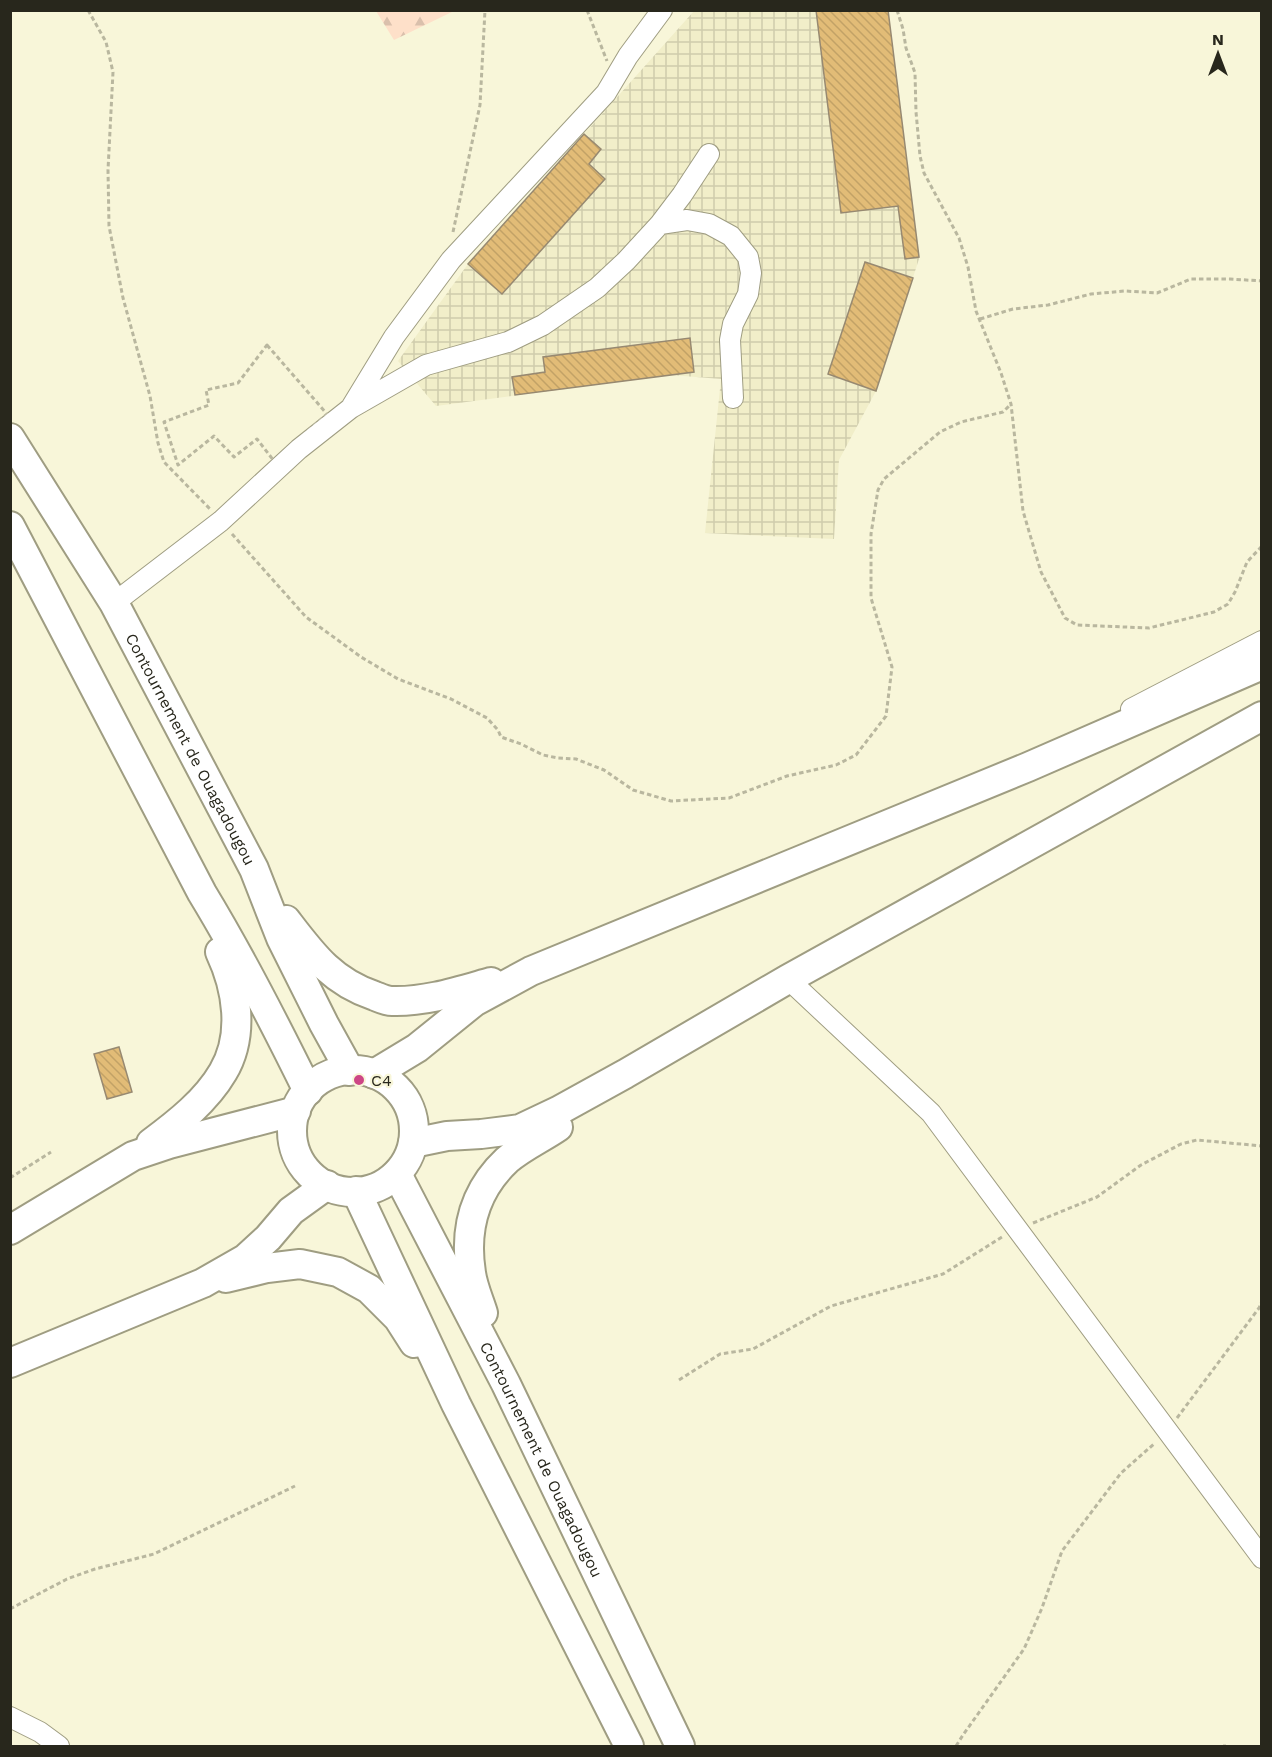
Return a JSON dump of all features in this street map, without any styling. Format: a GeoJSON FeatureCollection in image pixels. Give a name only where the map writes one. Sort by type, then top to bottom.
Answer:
{"type":"FeatureCollection","features":[{"type":"Feature","properties":{"kind":"highway","name":"Contournement de Ouagadougou"},"geometry":{"type":"LineString","coordinates":[[10,438],[114,603],[254,869],[280,938],[324,1024],[362,1072]]}},
{"type":"Feature","properties":{"kind":"highway"},"geometry":{"type":"LineString","coordinates":[[10,525],[202,893],[232,942],[263,1001],[302,1101]]}},
{"type":"Feature","properties":{"kind":"highway"},"geometry":{"type":"LineString","coordinates":[[362,1072],[417,1048],[474,1002],[531,971],[1028,767],[1262,665]]}},
{"type":"Feature","properties":{"kind":"highway"},"geometry":{"type":"LineString","coordinates":[[413,1143],[447,1136],[520,1129],[558,1111],[788,979],[1262,716]]}},
{"type":"Feature","properties":{"kind":"highway"},"geometry":{"type":"LineString","coordinates":[[254,869],[311,954],[333,975],[360,991],[390,1001],[420,999],[531,971]]}},
{"type":"Feature","properties":{"kind":"highway"},"geometry":{"type":"LineString","coordinates":[[10,1230],[133,1156],[179,1122],[201,1101],[224,1071],[234,1044],[237,1011],[230,975],[211,934],[202,893]]}},
{"type":"Feature","properties":{"kind":"highway"},"geometry":{"type":"LineString","coordinates":[[338,1072],[362,1072],[388,1081],[400,1092],[409,1105],[413,1120],[413,1143],[404,1165],[380,1186],[365,1191],[342,1190],[327,1185],[308,1171],[299,1158],[292,1127],[302,1101],[327,1076],[338,1072]]}},
{"type":"Feature","properties":{"kind":"highway"},"geometry":{"type":"LineString","coordinates":[[506,1384],[471,1275],[469,1242],[473,1210],[488,1181],[509,1159],[582,1111],[625,1074]]}},
{"type":"Feature","properties":{"kind":"highway"},"geometry":{"type":"LineString","coordinates":[[133,1156],[302,1101]]}},
{"type":"Feature","properties":{"kind":"highway","name":"Contournement de Ouagadougou"},"geometry":{"type":"LineString","coordinates":[[396,1174],[506,1384],[680,1746]]}},
{"type":"Feature","properties":{"kind":"highway"},"geometry":{"type":"LineString","coordinates":[[10,1363],[203,1283],[245,1258],[268,1238],[291,1211],[327,1185]]}},
{"type":"Feature","properties":{"kind":"highway"},"geometry":{"type":"LineString","coordinates":[[356,1191],[456,1404],[629,1746]]}},
{"type":"Feature","properties":{"kind":"highway"},"geometry":{"type":"LineString","coordinates":[[203,1283],[267,1268],[300,1264],[338,1272],[369,1289],[398,1318],[456,1404]]}},
{"type":"Feature","properties":{"kind":"street"},"geometry":{"type":"LineString","coordinates":[[351,408],[394,337],[451,260],[609,89],[628,56],[662,10]]}},
{"type":"Feature","properties":{"kind":"street"},"geometry":{"type":"LineString","coordinates":[[114,603],[221,521],[299,449],[351,408],[426,365],[508,342],[543,325],[597,288],[660,224],[709,154]]}},
{"type":"Feature","properties":{"kind":"street"},"geometry":{"type":"LineString","coordinates":[[660,224],[687,220],[709,224],[732,236],[748,257],[751,273],[748,294],[733,324],[730,340],[733,398]]}},
{"type":"Feature","properties":{"kind":"street"},"geometry":{"type":"LineString","coordinates":[[1131,709],[1262,641]]}},
{"type":"Feature","properties":{"kind":"street"},"geometry":{"type":"LineString","coordinates":[[788,979],[931,1113],[1262,1558]]}},
{"type":"Feature","properties":{"kind":"street"},"geometry":{"type":"LineString","coordinates":[[10,1717],[40,1732],[59,1746]]}},
{"type":"Feature","properties":{"kind":"path"},"geometry":{"type":"LineString","coordinates":[[88,10],[106,42],[113,72],[108,170],[109,226],[123,298],[150,396],[158,443],[164,462],[221,521],[306,617],[361,657],[398,679],[451,699],[487,718],[501,737],[543,755],[576,759],[604,770],[633,790],[671,801],[729,798],[787,776],[836,765],[856,755],[886,716],[892,667],[871,598],[871,534],[878,490],[884,479],[940,432],[961,422],[1003,412],[1011,404]]}},
{"type":"Feature","properties":{"kind":"path"},"geometry":{"type":"LineString","coordinates":[[453,232],[480,105],[484,10]]}},
{"type":"Feature","properties":{"kind":"path"},"geometry":{"type":"LineString","coordinates":[[587,10],[611,72],[609,89]]}},
{"type":"Feature","properties":{"kind":"path"},"geometry":{"type":"LineString","coordinates":[[897,10],[915,74],[916,112],[924,173],[957,232],[968,267],[976,311],[1011,404],[1023,511],[1041,572],[1065,618],[1077,625],[1149,628],[1214,612],[1228,604],[1247,562],[1262,546]]}},
{"type":"Feature","properties":{"kind":"path"},"geometry":{"type":"LineString","coordinates":[[980,319],[1013,309],[1048,305],[1091,294],[1125,291],[1157,293],[1191,279],[1262,281]]}},
{"type":"Feature","properties":{"kind":"path"},"geometry":{"type":"LineString","coordinates":[[267,345],[327,414],[274,461],[257,439],[234,457],[214,436],[178,465],[164,422],[209,405],[206,390],[238,383],[267,345]]}},
{"type":"Feature","properties":{"kind":"path"},"geometry":{"type":"LineString","coordinates":[[679,1380],[720,1354],[753,1349],[831,1306],[943,1274],[1017,1229],[1097,1197],[1141,1165],[1180,1144],[1197,1140],[1262,1146]]}},
{"type":"Feature","properties":{"kind":"path"},"geometry":{"type":"LineString","coordinates":[[10,1178],[51,1152]]}},
{"type":"Feature","properties":{"kind":"path"},"geometry":{"type":"LineString","coordinates":[[956,1746],[1024,1649],[1042,1608],[1062,1551],[1121,1473],[1167,1431],[1262,1301]]}},
{"type":"Feature","properties":{"kind":"path"},"geometry":{"type":"LineString","coordinates":[[10,1609],[67,1579],[95,1569],[154,1554],[295,1486]]}},
{"type":"Feature","properties":{"kind":"shaded area"},"geometry":{"type":"Polygon","coordinates":[[[694,11],[888,11],[919,259],[876,391],[839,460],[834,539],[705,533],[721,379],[671,375],[436,406],[398,361],[468,264],[694,11]]]}},
{"type":"Feature","properties":{"kind":"green space"},"geometry":{"type":"Polygon","coordinates":[[[376,11],[454,11],[394,40],[376,11]]]}},
{"type":"Feature","properties":{"kind":"building"},"geometry":{"type":"Polygon","coordinates":[[[816,10],[888,10],[919,257],[905,259],[898,206],[841,213],[816,10]]]}},
{"type":"Feature","properties":{"kind":"building"},"geometry":{"type":"Polygon","coordinates":[[[584,134],[601,149],[589,164],[605,179],[502,294],[468,264],[584,134]]]}},
{"type":"Feature","properties":{"kind":"building"},"geometry":{"type":"Polygon","coordinates":[[[865,262],[913,278],[876,391],[828,374],[865,262]]]}},
{"type":"Feature","properties":{"kind":"building"},"geometry":{"type":"Polygon","coordinates":[[[690,338],[694,372],[515,395],[512,377],[545,372],[543,357],[690,338]]]}},
{"type":"Feature","properties":{"kind":"building"},"geometry":{"type":"Polygon","coordinates":[[[119,1047],[132,1092],[107,1099],[94,1054],[119,1047]]]}},
{"type":"Feature","properties":{"kind":"place","name":"C4"},"geometry":{"type":"Point","coordinates":[359,1080]}}]}
